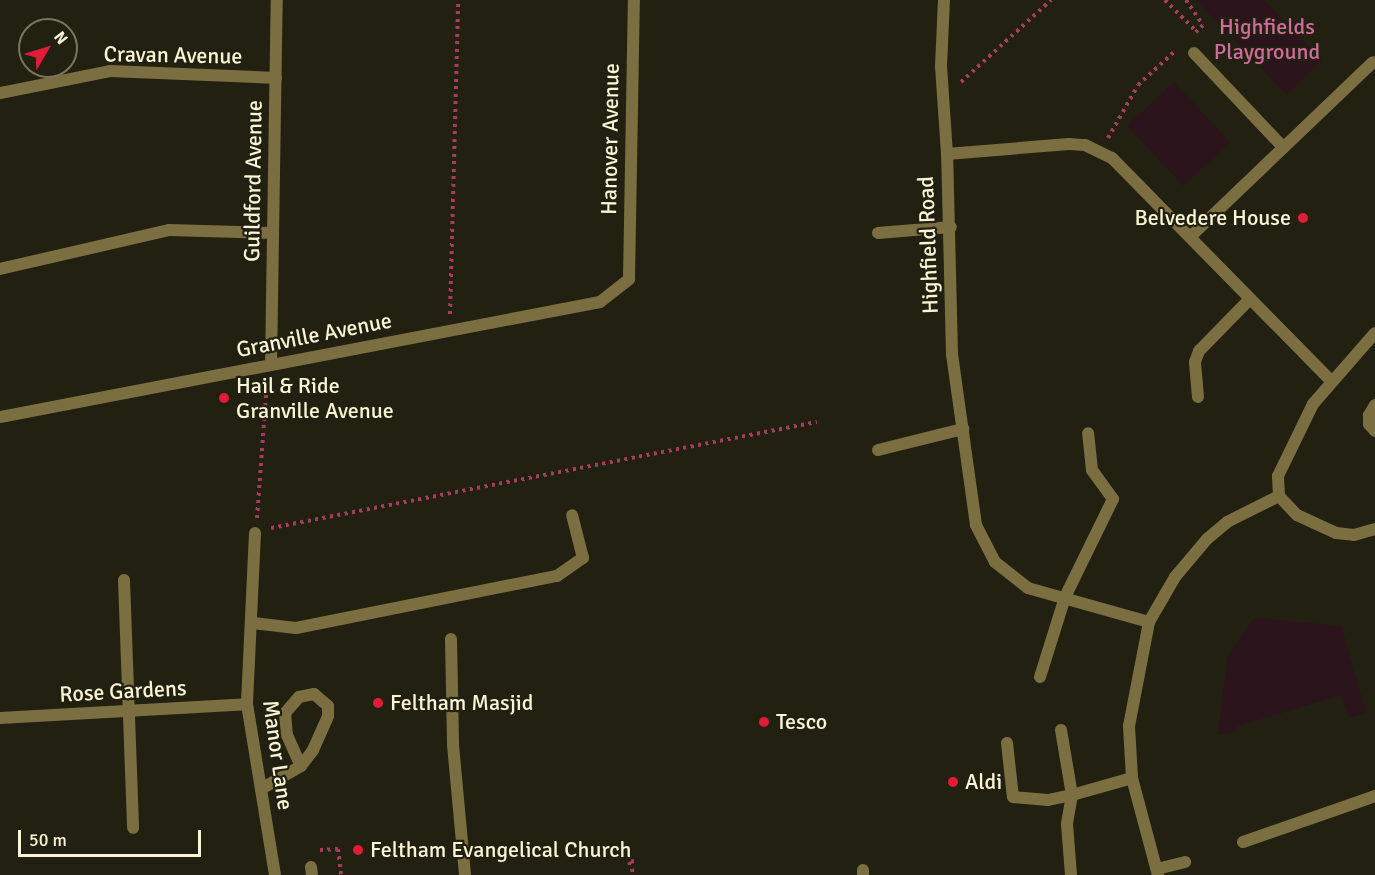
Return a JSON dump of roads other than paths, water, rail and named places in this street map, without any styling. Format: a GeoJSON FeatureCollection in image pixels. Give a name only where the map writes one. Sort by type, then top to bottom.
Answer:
{"type":"FeatureCollection","features":[{"type":"Feature","properties":{"kind":"street","name":"Guildford Avenue"},"geometry":{"type":"LineString","coordinates":[[271,363],[277,0]]}},
{"type":"Feature","properties":{"kind":"street","name":"Hanover Avenue"},"geometry":{"type":"LineString","coordinates":[[629,279],[634,0]]}},
{"type":"Feature","properties":{"kind":"street"},"geometry":{"type":"LineString","coordinates":[[944,0],[941,66],[947,154]]}},
{"type":"Feature","properties":{"kind":"street"},"geometry":{"type":"LineString","coordinates":[[1194,53],[1283,147]]}},
{"type":"Feature","properties":{"kind":"street"},"geometry":{"type":"LineString","coordinates":[[1190,237],[1372,62]]}},
{"type":"Feature","properties":{"kind":"street","name":"Cravan Avenue"},"geometry":{"type":"LineString","coordinates":[[0,93],[110,71],[276,78]]}},
{"type":"Feature","properties":{"kind":"street","name":"Highfield Road"},"geometry":{"type":"LineString","coordinates":[[1149,622],[1028,588],[995,562],[976,525],[952,354],[951,227],[947,154],[1085,145],[1112,158],[1127,170],[1249,300],[1330,380]]}},
{"type":"Feature","properties":{"kind":"street"},"geometry":{"type":"LineString","coordinates":[[878,233],[951,227]]}},
{"type":"Feature","properties":{"kind":"street"},"geometry":{"type":"LineString","coordinates":[[0,269],[169,230],[273,233]]}},
{"type":"Feature","properties":{"kind":"street","name":"Granville Avenue"},"geometry":{"type":"LineString","coordinates":[[0,417],[271,363],[600,302],[629,279]]}},
{"type":"Feature","properties":{"kind":"street"},"geometry":{"type":"LineString","coordinates":[[1198,397],[1195,362],[1199,351],[1249,300]]}},
{"type":"Feature","properties":{"kind":"street"},"geometry":{"type":"LineString","coordinates":[[1375,333],[1330,380],[1313,404],[1278,476],[1279,496],[1297,515],[1336,533],[1353,535],[1375,529]]}},
{"type":"Feature","properties":{"kind":"street"},"geometry":{"type":"LineString","coordinates":[[1375,405],[1369,424],[1375,431]]}},
{"type":"Feature","properties":{"kind":"street"},"geometry":{"type":"LineString","coordinates":[[878,450],[963,429]]}},
{"type":"Feature","properties":{"kind":"street"},"geometry":{"type":"LineString","coordinates":[[1041,677],[1065,597],[1113,499],[1092,470],[1088,434]]}},
{"type":"Feature","properties":{"kind":"street"},"geometry":{"type":"LineString","coordinates":[[1185,862],[1158,872],[1132,778],[1129,726],[1149,622],[1175,577],[1207,539],[1227,522],[1279,496]]}},
{"type":"Feature","properties":{"kind":"street"},"geometry":{"type":"LineString","coordinates":[[253,623],[296,628],[557,576],[583,558],[572,515]]}},
{"type":"Feature","properties":{"kind":"street","name":"Manor Lane"},"geometry":{"type":"LineString","coordinates":[[255,533],[253,623],[247,704],[275,875]]}},
{"type":"Feature","properties":{"kind":"street"},"geometry":{"type":"LineString","coordinates":[[124,580],[133,828]]}},
{"type":"Feature","properties":{"kind":"street"},"geometry":{"type":"LineString","coordinates":[[451,639],[453,746],[465,875]]}},
{"type":"Feature","properties":{"kind":"street"},"geometry":{"type":"LineString","coordinates":[[261,789],[301,766],[328,716],[328,706],[315,694],[299,697],[285,713],[287,735],[301,766]]}},
{"type":"Feature","properties":{"kind":"street","name":"Rose Gardens"},"geometry":{"type":"LineString","coordinates":[[0,718],[130,713],[247,704]]}},
{"type":"Feature","properties":{"kind":"street"},"geometry":{"type":"LineString","coordinates":[[1060,730],[1072,795],[1067,824],[1071,875]]}},
{"type":"Feature","properties":{"kind":"street"},"geometry":{"type":"LineString","coordinates":[[1007,743],[1013,796],[1048,800],[1132,778]]}},
{"type":"Feature","properties":{"kind":"street"},"geometry":{"type":"LineString","coordinates":[[1243,842],[1375,796]]}},
{"type":"Feature","properties":{"kind":"place","name":"Belvedere House"},"geometry":{"type":"Point","coordinates":[1303,218]}},
{"type":"Feature","properties":{"kind":"place","name":"Hail & Ride Granville Avenue"},"geometry":{"type":"Point","coordinates":[224,398]}},
{"type":"Feature","properties":{"kind":"place","name":"Feltham Masjid"},"geometry":{"type":"Point","coordinates":[378,703]}},
{"type":"Feature","properties":{"kind":"place","name":"Tesco"},"geometry":{"type":"Point","coordinates":[764,722]}},
{"type":"Feature","properties":{"kind":"place","name":"Aldi"},"geometry":{"type":"Point","coordinates":[953,782]}},
{"type":"Feature","properties":{"kind":"place","name":"Feltham Evangelical Church"},"geometry":{"type":"Point","coordinates":[358,850]}},
{"type":"Feature","properties":{"kind":"park label","name":"Highfields Playground"},"geometry":{"type":"Point","coordinates":[1267,38]}}]}
